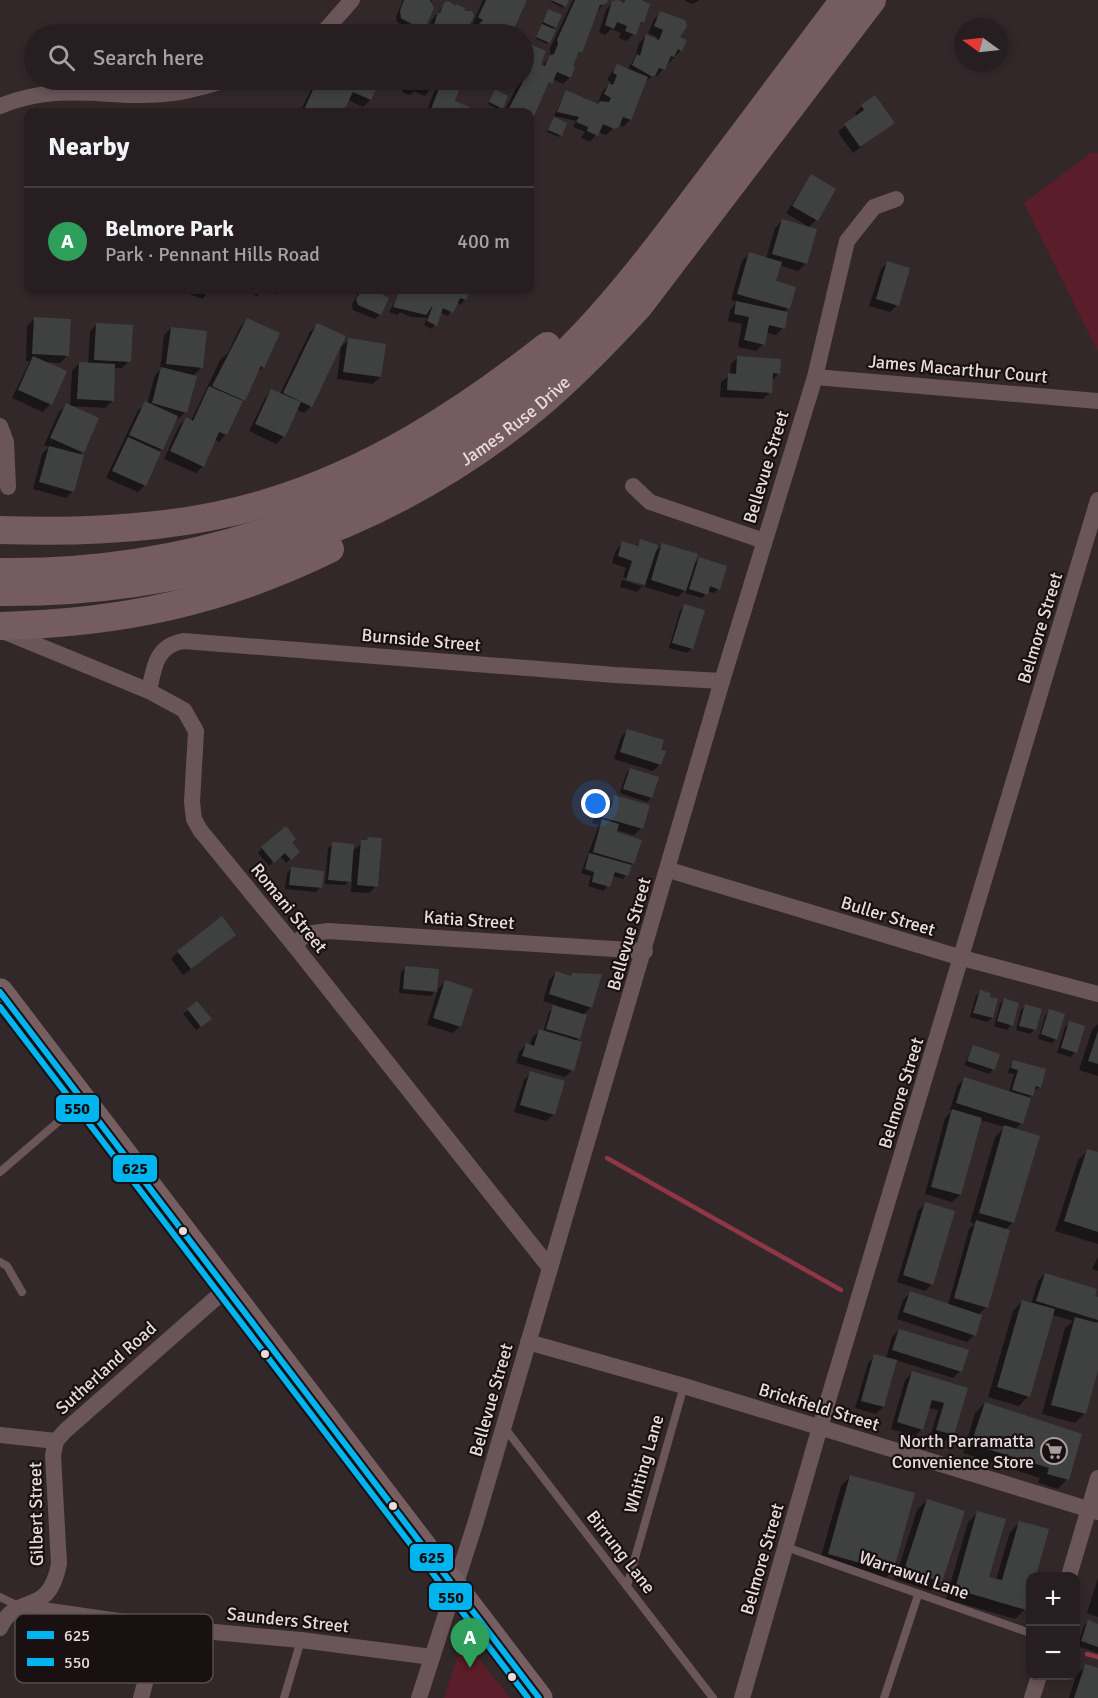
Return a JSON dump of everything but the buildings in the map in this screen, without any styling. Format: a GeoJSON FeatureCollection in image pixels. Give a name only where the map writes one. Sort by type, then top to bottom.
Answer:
{"type":"FeatureCollection","features":[{"type":"Feature","properties":{"kind":"highway","name":"James Ruse Drive"},"geometry":{"type":"LineString","coordinates":[[0,572],[77,570],[175,556],[269,531],[372,489],[420,463],[465,434],[539,376],[585,333],[653,254],[844,0]]}},
{"type":"Feature","properties":{"kind":"highway","name":"James Ruse Drive"},"geometry":{"type":"LineString","coordinates":[[0,592],[53,591],[155,582],[251,559],[295,544],[394,502],[472,454],[536,408],[604,344],[639,306],[872,0]]}},
{"type":"Feature","properties":{"kind":"highway"},"geometry":{"type":"LineString","coordinates":[[0,530],[80,530],[168,523],[265,504],[314,487],[406,444],[455,414],[573,325],[606,292],[653,254]]}},
{"type":"Feature","properties":{"kind":"highway"},"geometry":{"type":"LineString","coordinates":[[0,628],[105,619],[205,598],[253,583],[402,514],[487,454],[536,408]]}},
{"type":"Feature","properties":{"kind":"main road"},"geometry":{"type":"LineString","coordinates":[[0,992],[454,1590],[539,1698]]}},
{"type":"Feature","properties":{"kind":"street"},"geometry":{"type":"LineString","coordinates":[[331,24],[352,0]]}},
{"type":"Feature","properties":{"kind":"street"},"geometry":{"type":"LineString","coordinates":[[0,106],[19,98],[51,91],[172,93],[184,90]]}},
{"type":"Feature","properties":{"kind":"street","name":"Bellevue Street"},"geometry":{"type":"LineString","coordinates":[[419,1698],[454,1590],[669,870],[722,681],[814,377],[848,241],[874,207],[896,199]]}},
{"type":"Feature","properties":{"kind":"street","name":"James Macarthur Court"},"geometry":{"type":"LineString","coordinates":[[814,377],[1098,401]]}},
{"type":"Feature","properties":{"kind":"street"},"geometry":{"type":"LineString","coordinates":[[0,426],[6,442],[8,487]]}},
{"type":"Feature","properties":{"kind":"street"},"geometry":{"type":"LineString","coordinates":[[633,486],[650,502],[764,541]]}},
{"type":"Feature","properties":{"kind":"street","name":"Belmore Street"},"geometry":{"type":"LineString","coordinates":[[742,1698],[820,1427],[1098,500]]}},
{"type":"Feature","properties":{"kind":"street","name":"Romani Street"},"geometry":{"type":"LineString","coordinates":[[0,628],[148,691],[184,710],[196,731],[192,802],[194,819],[200,830],[550,1268]]}},
{"type":"Feature","properties":{"kind":"street","name":"Burnside Street"},"geometry":{"type":"LineString","coordinates":[[148,691],[156,658],[172,643],[183,641],[615,675],[722,681]]}},
{"type":"Feature","properties":{"kind":"street","name":"Buller Street"},"geometry":{"type":"LineString","coordinates":[[669,870],[962,958],[1098,994]]}},
{"type":"Feature","properties":{"kind":"street","name":"Katia Street"},"geometry":{"type":"LineString","coordinates":[[294,945],[306,934],[328,931],[645,951]]}},
{"type":"Feature","properties":{"kind":"street","name":"Sutherland Road"},"geometry":{"type":"LineString","coordinates":[[0,1435],[56,1441],[100,1398],[226,1289]]}},
{"type":"Feature","properties":{"kind":"street","name":"Brickfield Street"},"geometry":{"type":"LineString","coordinates":[[528,1342],[684,1386],[1094,1511]]}},
{"type":"Feature","properties":{"kind":"street","name":"Gilbert Street"},"geometry":{"type":"LineString","coordinates":[[0,1628],[6,1617],[49,1594],[56,1581],[59,1564],[53,1455],[56,1441]]}},
{"type":"Feature","properties":{"kind":"street"},"geometry":{"type":"LineString","coordinates":[[1071,1572],[1094,1511],[1098,1478]]}},
{"type":"Feature","properties":{"kind":"street","name":"Saunders Street"},"geometry":{"type":"LineString","coordinates":[[21,1607],[70,1614]]}},
{"type":"Feature","properties":{"kind":"street","name":"Saunders Street"},"geometry":{"type":"LineString","coordinates":[[213,1632],[301,1640],[432,1657]]}},
{"type":"Feature","properties":{"kind":"street"},"geometry":{"type":"LineString","coordinates":[[1032,1698],[1038,1680]]}},
{"type":"Feature","properties":{"kind":"street"},"geometry":{"type":"LineString","coordinates":[[141,1698],[145,1683]]}},
{"type":"Feature","properties":{"kind":"lane"},"geometry":{"type":"LineString","coordinates":[[0,1172],[82,1101]]}},
{"type":"Feature","properties":{"kind":"lane"},"geometry":{"type":"LineString","coordinates":[[0,1262],[7,1266],[22,1292]]}},
{"type":"Feature","properties":{"kind":"lane","name":"Whiting Lane"},"geometry":{"type":"LineString","coordinates":[[627,1586],[684,1386]]}},
{"type":"Feature","properties":{"kind":"lane","name":"Birrung Lane"},"geometry":{"type":"LineString","coordinates":[[503,1427],[713,1698]]}},
{"type":"Feature","properties":{"kind":"lane","name":"Warrawul Lane"},"geometry":{"type":"LineString","coordinates":[[786,1547],[1026,1632]]}},
{"type":"Feature","properties":{"kind":"lane"},"geometry":{"type":"LineString","coordinates":[[884,1698],[918,1595]]}},
{"type":"Feature","properties":{"kind":"lane","name":"Saunders Street"},"geometry":{"type":"LineString","coordinates":[[0,1597],[21,1607]]}},
{"type":"Feature","properties":{"kind":"lane"},"geometry":{"type":"LineString","coordinates":[[284,1698],[301,1640]]}},
{"type":"Feature","properties":{"kind":"shaded area"},"geometry":{"type":"Polygon","coordinates":[[[1091,153],[1098,153],[1098,352],[1024,203],[1091,153]]]}},
{"type":"Feature","properties":{"kind":"shaded area"},"geometry":{"type":"Polygon","coordinates":[[[463,1638],[510,1698],[444,1698],[463,1638]]]}},
{"type":"Feature","properties":{"kind":"waterway"},"geometry":{"type":"LineString","coordinates":[[607,1158],[841,1290]]}},
{"type":"Feature","properties":{"kind":"waterway"},"geometry":{"type":"LineString","coordinates":[[1087,1654],[1098,1657]]}},
{"type":"Feature","properties":{"kind":"transit line","name":"625"},"geometry":{"type":"LineString","coordinates":[[0,992],[539,1698]]}},
{"type":"Feature","properties":{"kind":"transit line","name":"550"},"geometry":{"type":"LineString","coordinates":[[0,1007],[528,1698]]}},
{"type":"Feature","properties":{"kind":"place","name":"North Parramatta Convenience Store"},"geometry":{"type":"Point","coordinates":[1054,1451]}},
{"type":"Feature","properties":{"kind":"place","name":"Belmore Park"},"geometry":{"type":"Point","coordinates":[470,1668]}}]}
